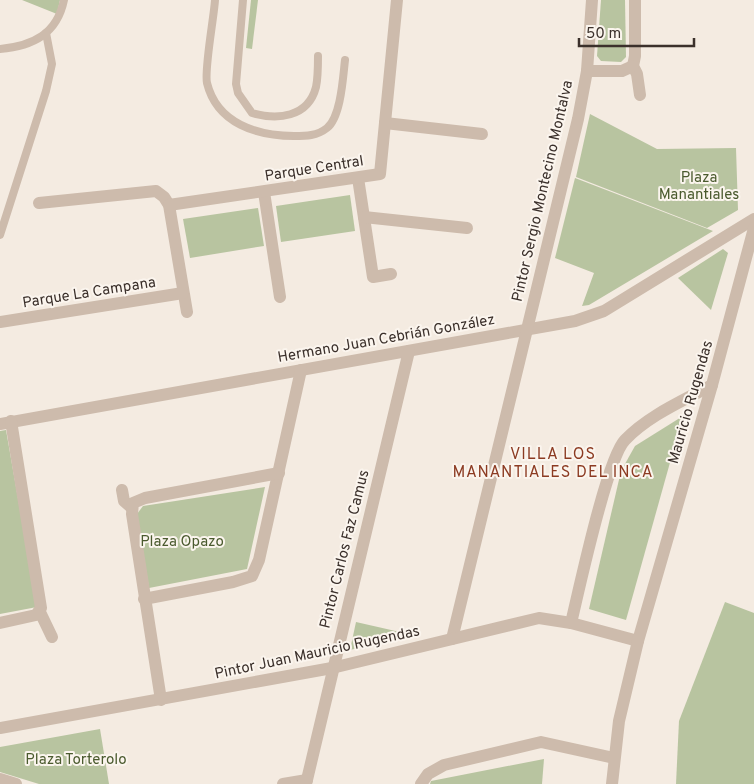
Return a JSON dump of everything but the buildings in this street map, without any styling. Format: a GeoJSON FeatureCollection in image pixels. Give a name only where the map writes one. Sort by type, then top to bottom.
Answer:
{"type":"FeatureCollection","features":[{"type":"Feature","properties":{"kind":"street","name":"Parque Central"},"geometry":{"type":"LineString","coordinates":[[169,205],[380,174],[397,0]]}},
{"type":"Feature","properties":{"kind":"street","name":"Pintor Sergio Montecino Montalva"},"geometry":{"type":"LineString","coordinates":[[452,639],[578,119],[587,70],[592,0]]}},
{"type":"Feature","properties":{"kind":"street"},"geometry":{"type":"LineString","coordinates":[[635,0],[635,56],[633,66],[637,74],[640,95]]}},
{"type":"Feature","properties":{"kind":"street","name":"Pintor Sergio Montecino Montalva"},"geometry":{"type":"LineString","coordinates":[[587,70],[622,71],[633,66]]}},
{"type":"Feature","properties":{"kind":"street"},"geometry":{"type":"LineString","coordinates":[[384,124],[482,134]]}},
{"type":"Feature","properties":{"kind":"street"},"geometry":{"type":"LineString","coordinates":[[358,178],[373,277],[390,274]]}},
{"type":"Feature","properties":{"kind":"street"},"geometry":{"type":"LineString","coordinates":[[39,203],[156,192],[164,197],[169,205],[187,312]]}},
{"type":"Feature","properties":{"kind":"street"},"geometry":{"type":"LineString","coordinates":[[264,192],[280,297]]}},
{"type":"Feature","properties":{"kind":"street"},"geometry":{"type":"LineString","coordinates":[[364,217],[467,228]]}},
{"type":"Feature","properties":{"kind":"street","name":"Hermano Juan Cebrián González"},"geometry":{"type":"LineString","coordinates":[[6,422],[575,321],[604,311],[754,219]]}},
{"type":"Feature","properties":{"kind":"street","name":"Mauricio Rugendas"},"geometry":{"type":"LineString","coordinates":[[612,784],[619,721],[638,641],[712,386],[754,228]]}},
{"type":"Feature","properties":{"kind":"street","name":"Parque La Campana"},"geometry":{"type":"LineString","coordinates":[[0,322],[184,293]]}},
{"type":"Feature","properties":{"kind":"street","name":"Pintor Carlos Faz Camus"},"geometry":{"type":"LineString","coordinates":[[306,782],[410,351]]}},
{"type":"Feature","properties":{"kind":"street"},"geometry":{"type":"LineString","coordinates":[[144,599],[233,582],[252,576],[259,560],[301,370]]}},
{"type":"Feature","properties":{"kind":"street"},"geometry":{"type":"LineString","coordinates":[[571,622],[611,468],[623,441],[652,418],[712,386]]}},
{"type":"Feature","properties":{"kind":"street"},"geometry":{"type":"LineString","coordinates":[[6,422],[41,603],[40,612],[52,636]]}},
{"type":"Feature","properties":{"kind":"street"},"geometry":{"type":"LineString","coordinates":[[161,700],[144,599],[132,508],[133,503],[145,498],[279,473]]}},
{"type":"Feature","properties":{"kind":"street"},"geometry":{"type":"LineString","coordinates":[[122,490],[124,501],[132,508]]}},
{"type":"Feature","properties":{"kind":"street"},"geometry":{"type":"LineString","coordinates":[[0,623],[40,612]]}},
{"type":"Feature","properties":{"kind":"street","name":"Pintor Juan Mauricio Rugendas"},"geometry":{"type":"LineString","coordinates":[[0,728],[332,668],[539,618],[571,622],[638,641]]}},
{"type":"Feature","properties":{"kind":"street"},"geometry":{"type":"LineString","coordinates":[[421,784],[428,774],[444,765],[541,742],[614,758]]}},
{"type":"Feature","properties":{"kind":"street"},"geometry":{"type":"LineString","coordinates":[[0,779],[16,784]]}},
{"type":"Feature","properties":{"kind":"street"},"geometry":{"type":"LineString","coordinates":[[283,784],[306,782]]}},
{"type":"Feature","properties":{"kind":"lane"},"geometry":{"type":"LineString","coordinates":[[0,49],[38,40],[53,26],[61,12],[64,0]]}},
{"type":"Feature","properties":{"kind":"lane"},"geometry":{"type":"LineString","coordinates":[[215,0],[207,82],[220,108],[240,126],[258,132],[283,136],[309,136],[327,128],[332,123],[342,90],[345,60]]}},
{"type":"Feature","properties":{"kind":"lane"},"geometry":{"type":"LineString","coordinates":[[243,0],[236,84],[238,94],[252,112],[288,117],[296,114],[308,102],[316,88],[318,56]]}},
{"type":"Feature","properties":{"kind":"lane"},"geometry":{"type":"LineString","coordinates":[[0,235],[46,91],[52,64],[46,33]]}},
{"type":"Feature","properties":{"kind":"green space"},"geometry":{"type":"Polygon","coordinates":[[[22,0],[60,0],[57,14],[22,0]]]}},
{"type":"Feature","properties":{"kind":"green space"},"geometry":{"type":"Polygon","coordinates":[[[251,0],[258,0],[252,49],[246,48],[251,0]]]}},
{"type":"Feature","properties":{"kind":"green space"},"geometry":{"type":"Polygon","coordinates":[[[601,0],[625,0],[626,57],[621,62],[601,61],[597,56],[601,0]]]}},
{"type":"Feature","properties":{"kind":"green space","name":"Plaza Manantiales"},"geometry":{"type":"Polygon","coordinates":[[[590,114],[657,149],[736,148],[738,210],[707,228],[576,177],[590,114]]]}},
{"type":"Feature","properties":{"kind":"green space"},"geometry":{"type":"Polygon","coordinates":[[[575,178],[713,231],[589,305],[582,306],[594,273],[555,258],[575,178]]]}},
{"type":"Feature","properties":{"kind":"green space"},"geometry":{"type":"Polygon","coordinates":[[[350,195],[355,231],[281,242],[276,206],[350,195]]]}},
{"type":"Feature","properties":{"kind":"green space"},"geometry":{"type":"Polygon","coordinates":[[[258,208],[264,246],[190,258],[183,219],[258,208]]]}},
{"type":"Feature","properties":{"kind":"green space"},"geometry":{"type":"Polygon","coordinates":[[[723,249],[728,253],[711,310],[678,278],[723,249]]]}},
{"type":"Feature","properties":{"kind":"green space"},"geometry":{"type":"Polygon","coordinates":[[[683,416],[626,620],[589,609],[621,471],[635,446],[683,416]]]}},
{"type":"Feature","properties":{"kind":"green space"},"geometry":{"type":"Polygon","coordinates":[[[6,430],[37,607],[0,614],[0,431],[6,430]]]}},
{"type":"Feature","properties":{"kind":"green space","name":"Plaza Opazo"},"geometry":{"type":"Polygon","coordinates":[[[265,487],[247,569],[149,588],[137,514],[143,506],[265,487]]]}},
{"type":"Feature","properties":{"kind":"green space"},"geometry":{"type":"Polygon","coordinates":[[[725,602],[754,613],[754,784],[676,784],[679,721],[725,602]]]}},
{"type":"Feature","properties":{"kind":"green space"},"geometry":{"type":"Polygon","coordinates":[[[356,622],[413,635],[350,650],[356,622]]]}},
{"type":"Feature","properties":{"kind":"green space","name":"Plaza Torterolo"},"geometry":{"type":"Polygon","coordinates":[[[100,729],[109,784],[39,784],[0,772],[0,747],[100,729]]]}},
{"type":"Feature","properties":{"kind":"green space"},"geometry":{"type":"Polygon","coordinates":[[[544,759],[542,784],[430,784],[431,781],[544,759]]]}},
{"type":"Feature","properties":{"kind":"district","name":"VILLA LOS MANANTIALES DEL INCA"},"geometry":{"type":"Point","coordinates":[553,462]}}]}
